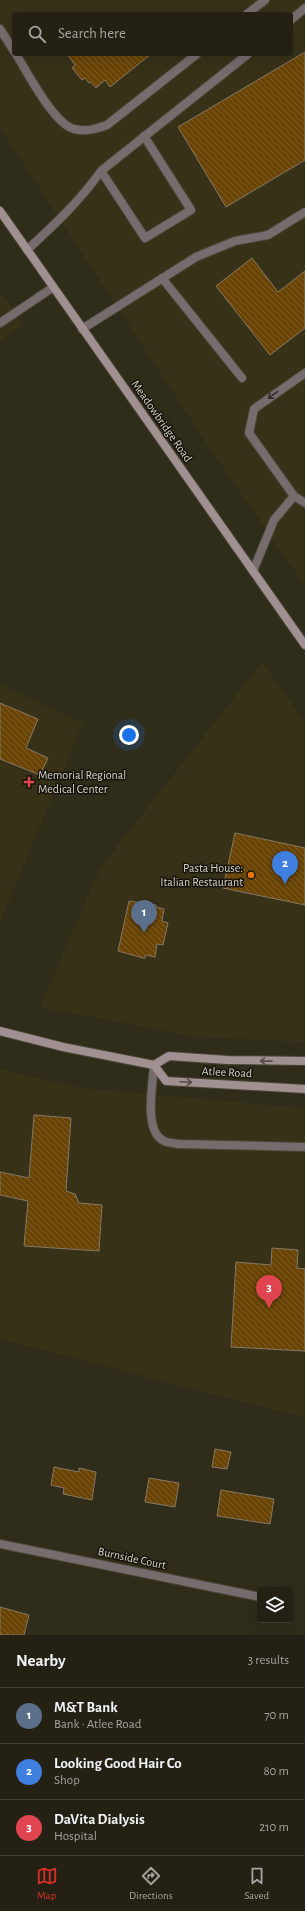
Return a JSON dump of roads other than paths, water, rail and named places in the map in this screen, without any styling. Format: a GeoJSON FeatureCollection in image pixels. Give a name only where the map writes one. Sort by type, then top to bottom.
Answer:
{"type":"FeatureCollection","features":[{"type":"Feature","properties":{"kind":"main road","name":"Meadowbridge Road"},"geometry":{"type":"LineString","coordinates":[[0,211],[52,288],[305,645]]}},
{"type":"Feature","properties":{"kind":"main road"},"geometry":{"type":"LineString","coordinates":[[0,1031],[63,1047],[154,1065]]}},
{"type":"Feature","properties":{"kind":"main road","name":"Atlee Road"},"geometry":{"type":"LineString","coordinates":[[305,1061],[226,1060],[169,1056],[154,1065],[166,1081],[305,1089]]}},
{"type":"Feature","properties":{"kind":"street"},"geometry":{"type":"LineString","coordinates":[[250,12],[265,0]]}},
{"type":"Feature","properties":{"kind":"street"},"geometry":{"type":"LineString","coordinates":[[293,19],[305,10]]}},
{"type":"Feature","properties":{"kind":"street"},"geometry":{"type":"LineString","coordinates":[[0,29],[12,48]]}},
{"type":"Feature","properties":{"kind":"street"},"geometry":{"type":"LineString","coordinates":[[17,56],[54,114],[72,129],[84,130],[95,130],[107,125],[194,56]]}},
{"type":"Feature","properties":{"kind":"street"},"geometry":{"type":"LineString","coordinates":[[27,250],[60,220],[85,194],[102,171],[245,56]]}},
{"type":"Feature","properties":{"kind":"street"},"geometry":{"type":"LineString","coordinates":[[102,171],[145,238],[191,210],[144,136]]}},
{"type":"Feature","properties":{"kind":"street"},"geometry":{"type":"LineString","coordinates":[[82,329],[196,258],[235,242],[268,235],[305,212]]}},
{"type":"Feature","properties":{"kind":"street"},"geometry":{"type":"LineString","coordinates":[[162,278],[242,378]]}},
{"type":"Feature","properties":{"kind":"street"},"geometry":{"type":"LineString","coordinates":[[0,323],[52,288]]}},
{"type":"Feature","properties":{"kind":"street"},"geometry":{"type":"LineString","coordinates":[[305,373],[254,410],[249,433],[294,496],[305,503]]}},
{"type":"Feature","properties":{"kind":"street"},"geometry":{"type":"LineString","coordinates":[[253,571],[274,520],[294,496]]}},
{"type":"Feature","properties":{"kind":"street"},"geometry":{"type":"LineString","coordinates":[[154,1065],[150,1120],[155,1133],[163,1140],[179,1144],[305,1147]]}},
{"type":"Feature","properties":{"kind":"street","name":"Burnside Court"},"geometry":{"type":"LineString","coordinates":[[0,1544],[257,1596]]}},
{"type":"Feature","properties":{"kind":"place","name":"Memorial Regional Medical Center"},"geometry":{"type":"Point","coordinates":[29,782]}},
{"type":"Feature","properties":{"kind":"place","name":"Pasta House: Italian Restaurant"},"geometry":{"type":"Point","coordinates":[251,875]}},
{"type":"Feature","properties":{"kind":"place","name":"Looking Good Hair Co"},"geometry":{"type":"Point","coordinates":[285,884]}},
{"type":"Feature","properties":{"kind":"place","name":"M&T Bank"},"geometry":{"type":"Point","coordinates":[144,933]}},
{"type":"Feature","properties":{"kind":"place","name":"DaVita Dialysis"},"geometry":{"type":"Point","coordinates":[269,1308]}}]}
